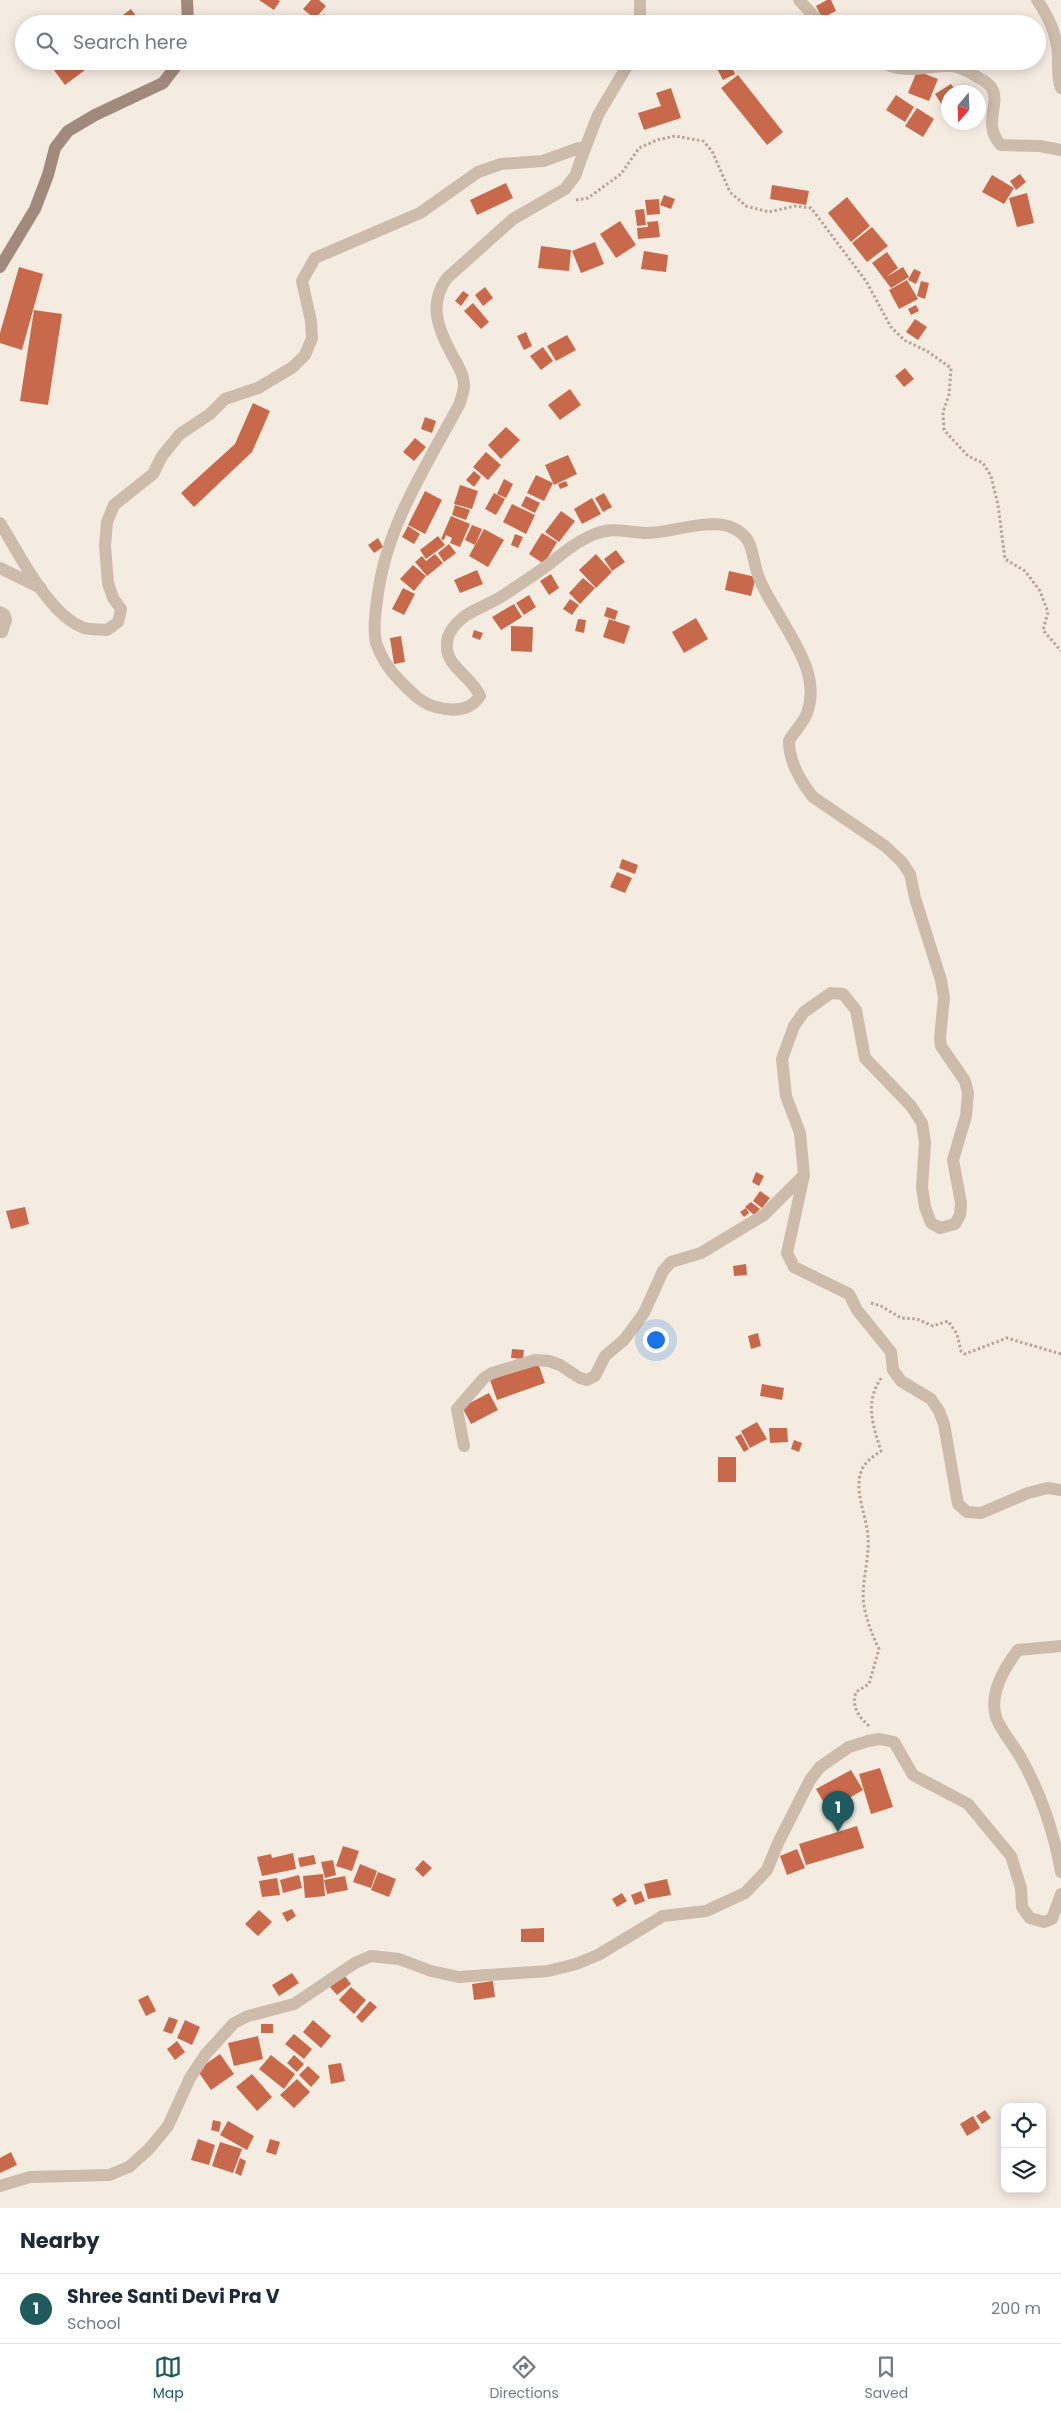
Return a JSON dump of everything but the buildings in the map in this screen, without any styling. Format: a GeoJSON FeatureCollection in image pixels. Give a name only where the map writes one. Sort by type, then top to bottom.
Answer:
{"type":"FeatureCollection","features":[{"type":"Feature","properties":{"kind":"street"},"geometry":{"type":"LineString","coordinates":[[186,0],[187,15]]}},
{"type":"Feature","properties":{"kind":"street"},"geometry":{"type":"LineString","coordinates":[[640,0],[640,15]]}},
{"type":"Feature","properties":{"kind":"street"},"geometry":{"type":"LineString","coordinates":[[799,0],[813,15]]}},
{"type":"Feature","properties":{"kind":"street"},"geometry":{"type":"LineString","coordinates":[[1037,0],[1052,25],[1057,41],[1058,75],[1061,88]]}},
{"type":"Feature","properties":{"kind":"street"},"geometry":{"type":"LineString","coordinates":[[0,267],[35,209],[48,175],[55,148],[68,131],[163,83],[173,70]]}},
{"type":"Feature","properties":{"kind":"street"},"geometry":{"type":"LineString","coordinates":[[625,70],[598,115],[575,176],[565,189],[513,219],[447,278],[440,288],[436,300],[436,315],[462,375],[464,388],[460,403],[396,523],[381,569],[375,620],[376,642],[393,674],[424,703],[451,710],[466,709],[475,704],[480,696],[477,688],[446,654],[446,642],[451,631],[465,616],[502,596],[571,546],[596,533],[615,529],[649,533],[708,525],[731,526],[742,533],[753,549],[756,570],[764,590],[796,645],[812,683],[811,699],[807,714],[789,741],[792,759],[804,787],[813,797],[885,846],[902,862],[910,874],[915,898],[941,980],[944,998],[941,1046],[965,1081],[968,1093],[966,1116],[953,1160],[954,1174],[961,1203],[960,1215],[955,1224],[940,1228],[931,1223],[925,1207],[922,1187],[925,1143],[922,1123],[912,1106],[865,1058],[856,1010],[843,994],[831,993],[804,1012],[794,1026],[782,1059],[786,1096],[800,1133],[804,1175],[787,1253],[794,1267],[849,1294],[857,1310],[892,1352],[893,1370],[901,1381],[931,1399],[939,1411],[944,1424],[958,1504],[967,1512],[981,1513],[1010,1499],[1035,1491],[1048,1488],[1061,1490]]}},
{"type":"Feature","properties":{"kind":"street"},"geometry":{"type":"LineString","coordinates":[[963,70],[974,75],[991,87],[993,92],[993,136],[1001,144],[1040,146],[1061,150]]}},
{"type":"Feature","properties":{"kind":"street"},"geometry":{"type":"LineString","coordinates":[[0,523],[41,588],[67,617],[84,628],[107,630],[118,622],[121,610],[113,598],[108,583],[105,546],[107,522],[114,505],[153,474],[162,456],[180,434],[210,414],[225,399],[258,388],[293,367],[305,355],[312,338],[311,321],[302,281],[315,258],[420,213],[478,172],[501,164],[543,161],[579,148],[584,152]]}},
{"type":"Feature","properties":{"kind":"street"},"geometry":{"type":"LineString","coordinates":[[0,568],[41,588]]}},
{"type":"Feature","properties":{"kind":"street"},"geometry":{"type":"LineString","coordinates":[[0,612],[4,614],[6,620],[2,632],[0,632]]}},
{"type":"Feature","properties":{"kind":"street"},"geometry":{"type":"LineString","coordinates":[[464,1446],[457,1409],[484,1378],[492,1373],[535,1360],[549,1361],[560,1365],[580,1378],[587,1380],[595,1376],[605,1356],[624,1340],[644,1313],[663,1271],[671,1262],[701,1253],[764,1215],[804,1175]]}},
{"type":"Feature","properties":{"kind":"street"},"geometry":{"type":"LineString","coordinates":[[1061,1646],[1018,1650],[1008,1664],[999,1684],[995,1703],[996,1718],[1012,1742],[1033,1781],[1054,1839],[1061,1872]]}},
{"type":"Feature","properties":{"kind":"street"},"geometry":{"type":"LineString","coordinates":[[0,2186],[30,2177],[109,2175],[129,2167],[149,2149],[168,2126],[190,2078],[205,2055],[234,2023],[248,2016],[294,2004],[355,1963],[371,1956],[399,1959],[431,1971],[459,1977],[548,1971],[576,1964],[598,1955],[663,1916],[706,1911],[745,1893],[758,1882],[767,1870],[810,1780],[820,1767],[849,1747],[880,1738],[894,1742],[913,1775],[955,1796],[976,1812],[983,1824],[1011,1856],[1021,1888],[1022,1908],[1030,1918],[1044,1922],[1052,1919],[1061,1894]]}},
{"type":"Feature","properties":{"kind":"path"},"geometry":{"type":"LineString","coordinates":[[556,195],[569,201],[588,198],[621,174],[639,148],[657,140],[675,136],[703,141],[712,151],[730,192],[746,206],[768,212],[795,206],[811,208],[866,281],[891,327],[904,340],[927,351],[951,368],[949,395],[943,412],[944,430],[968,456],[983,463],[991,476],[998,505],[1004,558],[1025,571],[1040,591],[1048,612],[1043,630],[1061,651]]}},
{"type":"Feature","properties":{"kind":"path"},"geometry":{"type":"LineString","coordinates":[[849,1294],[881,1306],[901,1318],[917,1319],[933,1326],[948,1322],[957,1334],[960,1351],[965,1354],[1007,1338],[1061,1354]]}},
{"type":"Feature","properties":{"kind":"path"},"geometry":{"type":"LineString","coordinates":[[880,1738],[858,1716],[854,1699],[856,1692],[869,1684],[879,1649],[870,1632],[862,1589],[868,1564],[867,1530],[859,1488],[862,1469],[870,1458],[881,1451],[873,1427],[872,1399],[876,1386],[882,1376],[893,1370]]}},
{"type":"Feature","properties":{"kind":"place","name":"Shree Santi Devi Pra V"},"geometry":{"type":"Point","coordinates":[838,1832]}}]}
